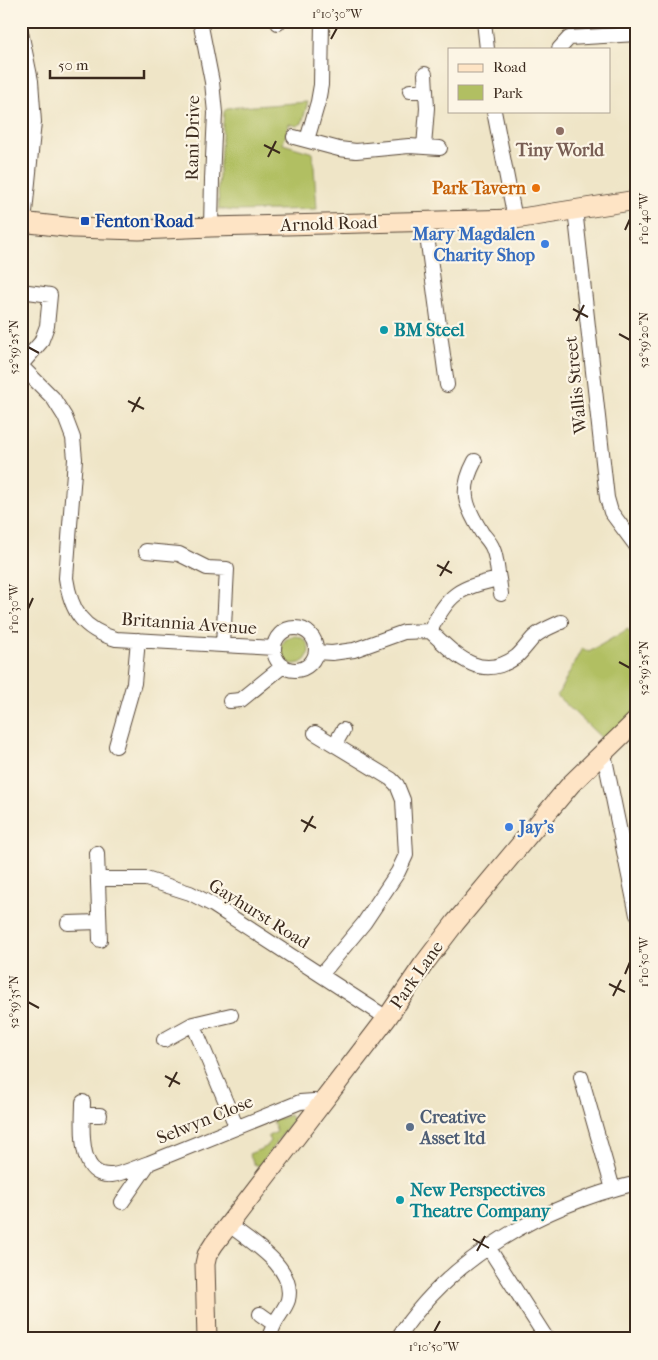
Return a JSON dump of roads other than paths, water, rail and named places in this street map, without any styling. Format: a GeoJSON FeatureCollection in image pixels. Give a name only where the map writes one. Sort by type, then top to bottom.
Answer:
{"type":"FeatureCollection","features":[{"type":"Feature","properties":{"kind":"street","name":"Rani Drive"},"geometry":{"type":"LineString","coordinates":[[200,21],[216,113],[212,179],[212,227]]}},
{"type":"Feature","properties":{"kind":"street"},"geometry":{"type":"LineString","coordinates":[[322,21],[321,85],[318,102],[301,138],[339,149],[356,151],[409,146],[440,148]]}},
{"type":"Feature","properties":{"kind":"street"},"geometry":{"type":"LineString","coordinates":[[484,21],[487,48]]}},
{"type":"Feature","properties":{"kind":"street"},"geometry":{"type":"LineString","coordinates":[[21,32],[31,81],[34,122],[22,222]]}},
{"type":"Feature","properties":{"kind":"street"},"geometry":{"type":"LineString","coordinates":[[560,48],[569,38],[637,34]]}},
{"type":"Feature","properties":{"kind":"street"},"geometry":{"type":"LineString","coordinates":[[424,147],[427,108],[425,74]]}},
{"type":"Feature","properties":{"kind":"street"},"geometry":{"type":"LineString","coordinates":[[410,91],[426,91]]}},
{"type":"Feature","properties":{"kind":"street"},"geometry":{"type":"LineString","coordinates":[[494,112],[515,219]]}},
{"type":"Feature","properties":{"kind":"street","name":"Arnold Road"},"geometry":{"type":"LineString","coordinates":[[22,222],[74,228],[139,230],[515,219],[637,200]]}},
{"type":"Feature","properties":{"kind":"street","name":"Wallis Street"},"geometry":{"type":"LineString","coordinates":[[575,209],[607,498],[611,512],[637,547]]}},
{"type":"Feature","properties":{"kind":"street"},"geometry":{"type":"LineString","coordinates":[[425,221],[447,385]]}},
{"type":"Feature","properties":{"kind":"street"},"geometry":{"type":"LineString","coordinates":[[21,291],[50,295],[47,326],[41,342],[21,366]]}},
{"type":"Feature","properties":{"kind":"street","name":"Britannia Avenue"},"geometry":{"type":"LineString","coordinates":[[21,366],[54,398],[65,417],[73,438],[74,459],[66,578],[68,596],[75,611],[86,625],[100,634],[116,639],[274,648]]}},
{"type":"Feature","properties":{"kind":"street"},"geometry":{"type":"LineString","coordinates":[[475,462],[467,476],[465,489],[472,517],[493,549],[501,594]]}},
{"type":"Feature","properties":{"kind":"street"},"geometry":{"type":"LineString","coordinates":[[146,551],[179,554],[207,568],[227,569],[223,645]]}},
{"type":"Feature","properties":{"kind":"street"},"geometry":{"type":"LineString","coordinates":[[430,631],[442,607],[456,593],[474,584],[499,579]]}},
{"type":"Feature","properties":{"kind":"street"},"geometry":{"type":"LineString","coordinates":[[230,701],[241,700],[283,666],[294,670],[306,667],[314,658],[316,652],[332,653],[354,650],[404,632],[430,631],[462,660],[488,668],[500,665],[516,656],[536,636],[562,622]]}},
{"type":"Feature","properties":{"kind":"street","name":"Britannia Avenue"},"geometry":{"type":"LineString","coordinates":[[283,666],[278,661],[274,648],[279,636],[284,632],[297,628],[309,634],[313,639],[316,652]]}},
{"type":"Feature","properties":{"kind":"street"},"geometry":{"type":"LineString","coordinates":[[116,746],[134,683],[138,640]]}},
{"type":"Feature","properties":{"kind":"street","name":"Park Lane"},"geometry":{"type":"LineString","coordinates":[[207,1339],[206,1264],[214,1244],[387,1018],[423,965],[455,923],[571,784],[633,724]]}},
{"type":"Feature","properties":{"kind":"street"},"geometry":{"type":"LineString","coordinates":[[335,744],[344,730]]}},
{"type":"Feature","properties":{"kind":"street"},"geometry":{"type":"LineString","coordinates":[[315,732],[397,785],[403,800],[406,854],[398,872],[364,922],[321,975]]}},
{"type":"Feature","properties":{"kind":"street"},"geometry":{"type":"LineString","coordinates":[[604,754],[637,915]]}},
{"type":"Feature","properties":{"kind":"street"},"geometry":{"type":"LineString","coordinates":[[97,853],[100,940]]}},
{"type":"Feature","properties":{"kind":"street","name":"Gayhurst Road"},"geometry":{"type":"LineString","coordinates":[[98,879],[146,879],[190,893],[387,1018]]}},
{"type":"Feature","properties":{"kind":"street"},"geometry":{"type":"LineString","coordinates":[[68,923],[99,922]]}},
{"type":"Feature","properties":{"kind":"street"},"geometry":{"type":"LineString","coordinates":[[164,1040],[193,1024],[231,1015]]}},
{"type":"Feature","properties":{"kind":"street"},"geometry":{"type":"LineString","coordinates":[[193,1024],[236,1126]]}},
{"type":"Feature","properties":{"kind":"street"},"geometry":{"type":"LineString","coordinates":[[581,1077],[613,1189]]}},
{"type":"Feature","properties":{"kind":"street","name":"Selwyn Close"},"geometry":{"type":"LineString","coordinates":[[122,1202],[149,1163],[236,1126],[300,1102],[314,1101],[320,1105]]}},
{"type":"Feature","properties":{"kind":"street"},"geometry":{"type":"LineString","coordinates":[[100,1115],[83,1108],[83,1146],[90,1165],[96,1172],[112,1175],[149,1163]]}},
{"type":"Feature","properties":{"kind":"street"},"geometry":{"type":"LineString","coordinates":[[397,1339],[429,1296],[488,1247],[547,1215],[613,1189],[637,1183]]}},
{"type":"Feature","properties":{"kind":"street"},"geometry":{"type":"LineString","coordinates":[[228,1224],[278,1264],[286,1276],[289,1291],[287,1302],[274,1324],[268,1339]]}},
{"type":"Feature","properties":{"kind":"street"},"geometry":{"type":"LineString","coordinates":[[488,1247],[547,1339]]}},
{"type":"Feature","properties":{"kind":"street"},"geometry":{"type":"LineString","coordinates":[[260,1314],[274,1324]]}},
{"type":"Feature","properties":{"kind":"place","name":"Tiny World"},"geometry":{"type":"Point","coordinates":[560,131]}},
{"type":"Feature","properties":{"kind":"place","name":"Park Tavern"},"geometry":{"type":"Point","coordinates":[536,188]}},
{"type":"Feature","properties":{"kind":"place","name":"Fenton Road"},"geometry":{"type":"Point","coordinates":[85,221]}},
{"type":"Feature","properties":{"kind":"place","name":"Mary Magdalen Charity Shop"},"geometry":{"type":"Point","coordinates":[545,244]}},
{"type":"Feature","properties":{"kind":"place","name":"BM Steel"},"geometry":{"type":"Point","coordinates":[384,330]}},
{"type":"Feature","properties":{"kind":"place","name":"Jay's"},"geometry":{"type":"Point","coordinates":[509,827]}},
{"type":"Feature","properties":{"kind":"place","name":"Creative Asset ltd"},"geometry":{"type":"Point","coordinates":[410,1127]}},
{"type":"Feature","properties":{"kind":"place","name":"New Perspectives Theatre Company"},"geometry":{"type":"Point","coordinates":[400,1200]}}]}
